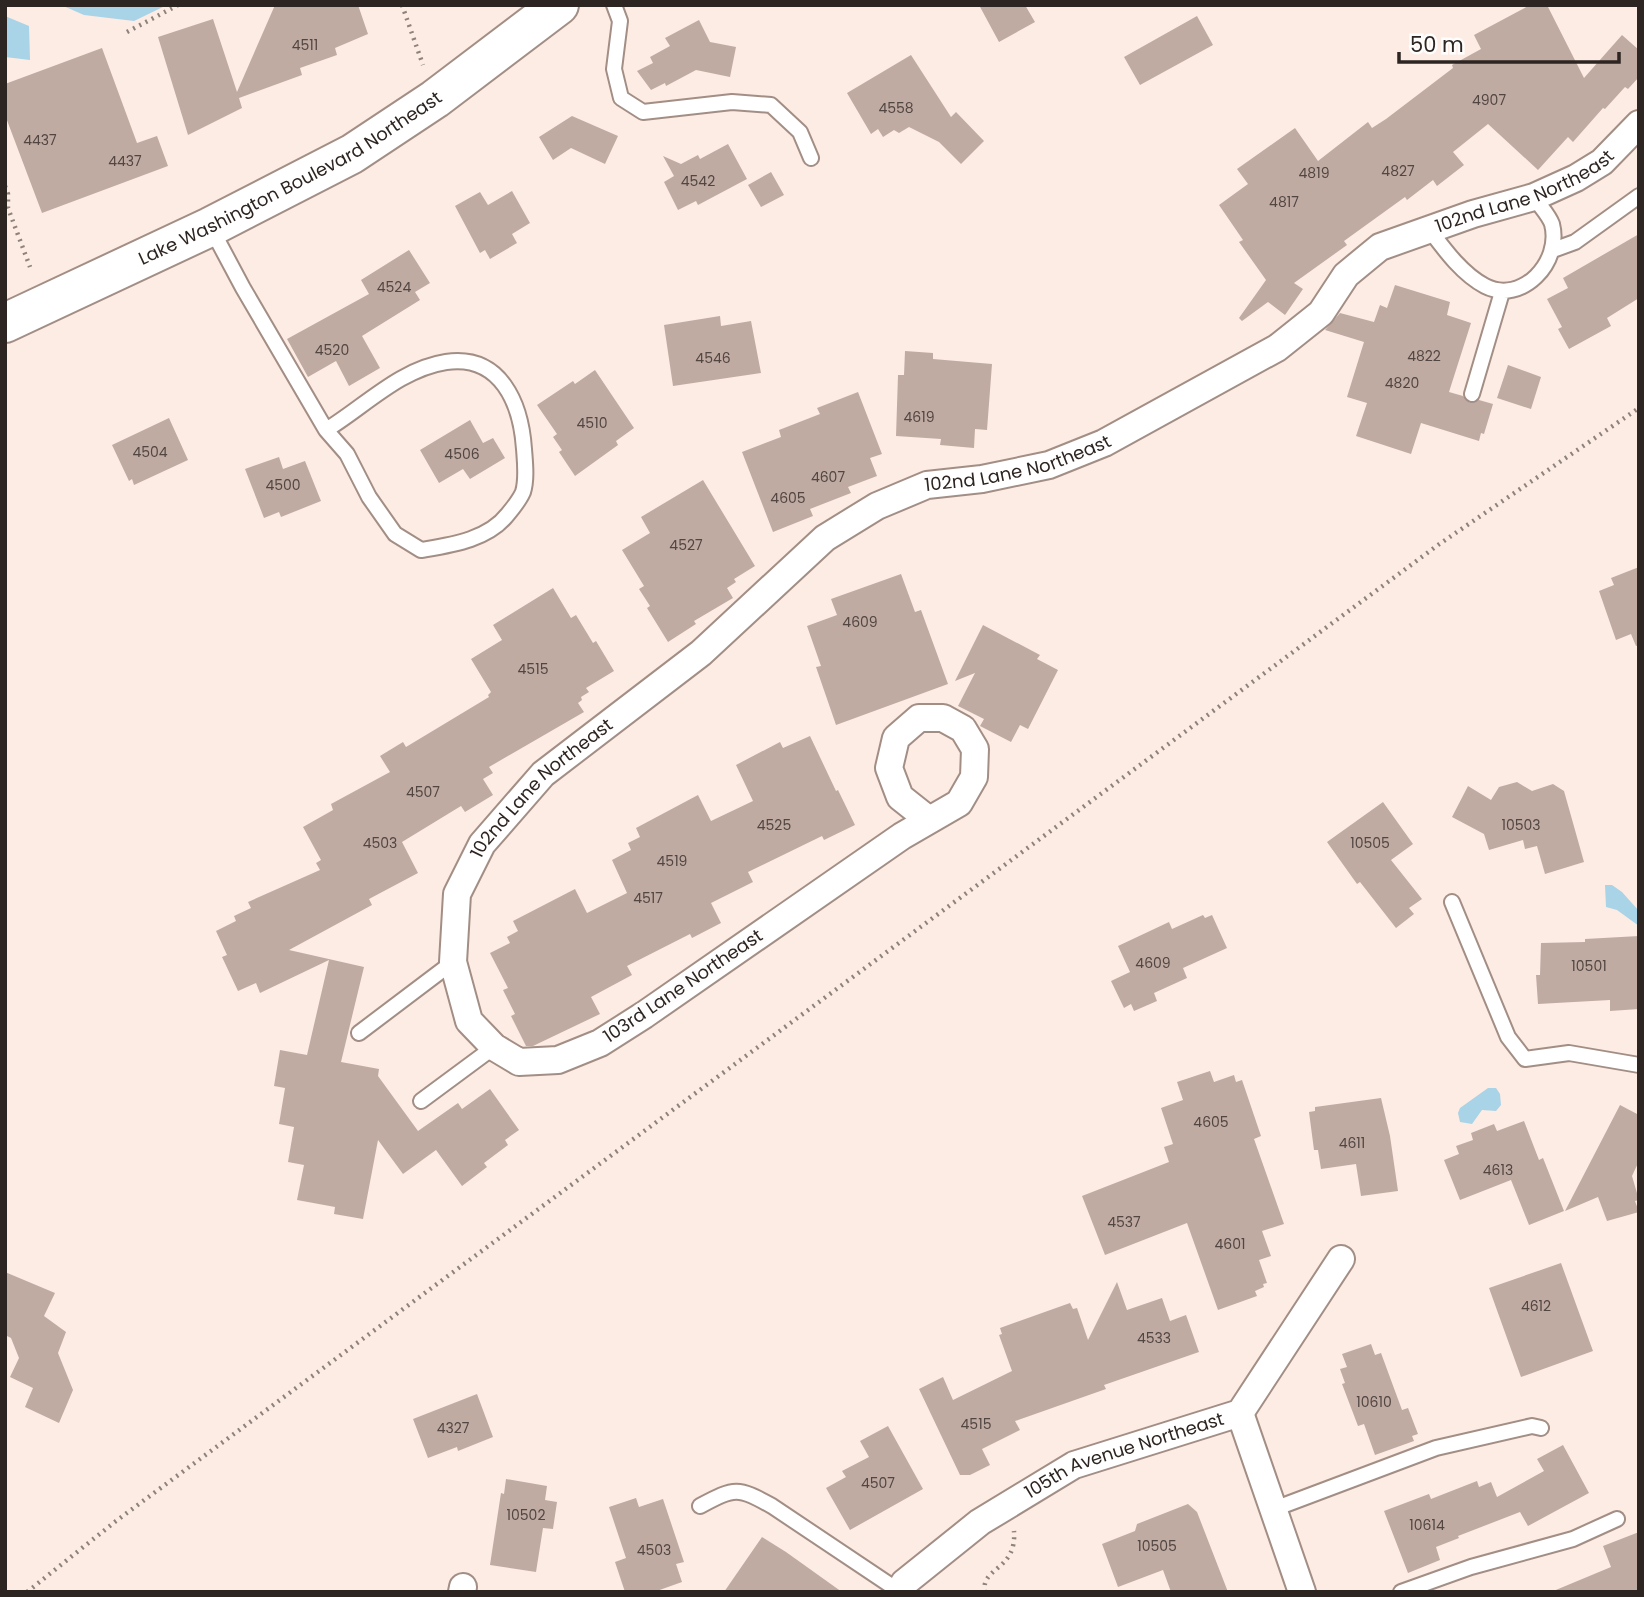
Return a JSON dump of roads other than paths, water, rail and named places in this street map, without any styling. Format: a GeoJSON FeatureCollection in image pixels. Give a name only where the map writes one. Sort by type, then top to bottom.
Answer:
{"type":"FeatureCollection","features":[{"type":"Feature","properties":{"kind":"main road","name":"Lake Washington Boulevard Northeast"},"geometry":{"type":"LineString","coordinates":[[5,323],[210,227],[352,154],[435,99],[559,5]]}},
{"type":"Feature","properties":{"kind":"street","name":"102nd Lane Northeast"},"geometry":{"type":"LineString","coordinates":[[457,894],[482,844],[543,774],[701,653],[825,538],[877,506],[927,485],[982,479],[1049,465],[1104,443],[1277,348],[1321,313],[1346,275],[1380,247],[1473,214],[1534,197],[1576,178],[1602,162],[1639,124]]}},
{"type":"Feature","properties":{"kind":"street","name":"103rd Lane Northeast"},"geometry":{"type":"LineString","coordinates":[[457,894],[453,962],[469,1021],[494,1048],[519,1062],[558,1060],[600,1043],[645,1015],[929,820]]}},
{"type":"Feature","properties":{"kind":"street","name":"105th Avenue Northeast"},"geometry":{"type":"LineString","coordinates":[[899,1591],[904,1583],[979,1522],[1074,1465],[1240,1413],[1340,1259]]}},
{"type":"Feature","properties":{"kind":"street"},"geometry":{"type":"LineString","coordinates":[[1240,1413],[1302,1592]]}},
{"type":"Feature","properties":{"kind":"lane"},"geometry":{"type":"LineString","coordinates":[[614,5],[620,21],[614,69],[621,98],[643,112],[732,102],[771,105],[800,132],[811,158]]}},
{"type":"Feature","properties":{"kind":"lane"},"geometry":{"type":"LineString","coordinates":[[1553,250],[1575,242],[1639,196]]}},
{"type":"Feature","properties":{"kind":"lane"},"geometry":{"type":"LineString","coordinates":[[1429,229],[1452,260],[1485,286],[1502,292],[1522,286],[1543,272],[1553,250],[1552,224],[1534,197]]}},
{"type":"Feature","properties":{"kind":"lane"},"geometry":{"type":"LineString","coordinates":[[210,227],[326,430],[347,454],[369,497],[395,534],[421,550],[460,544],[492,528],[507,516],[523,492],[525,468],[519,414],[510,393],[497,377],[481,365],[446,362],[417,370],[326,430]]}},
{"type":"Feature","properties":{"kind":"lane"},"geometry":{"type":"LineString","coordinates":[[1472,394],[1502,292]]}},
{"type":"Feature","properties":{"kind":"lane"},"geometry":{"type":"LineString","coordinates":[[1452,902],[1508,1037],[1525,1059],[1569,1053],[1639,1065]]}},
{"type":"Feature","properties":{"kind":"lane"},"geometry":{"type":"LineString","coordinates":[[359,1032],[453,962]]}},
{"type":"Feature","properties":{"kind":"lane"},"geometry":{"type":"LineString","coordinates":[[421,1101],[494,1048]]}},
{"type":"Feature","properties":{"kind":"lane"},"geometry":{"type":"LineString","coordinates":[[1274,1509],[1436,1448],[1532,1426],[1541,1428]]}},
{"type":"Feature","properties":{"kind":"lane"},"geometry":{"type":"LineString","coordinates":[[700,1506],[725,1493],[738,1490],[750,1494],[899,1591]]}},
{"type":"Feature","properties":{"kind":"lane"},"geometry":{"type":"LineString","coordinates":[[1401,1592],[1471,1567],[1573,1539],[1617,1519]]}},
{"type":"Feature","properties":{"kind":"water"},"geometry":{"type":"Polygon","coordinates":[[[61,5],[167,5],[134,21],[84,15],[61,5]]]}},
{"type":"Feature","properties":{"kind":"water"},"geometry":{"type":"Polygon","coordinates":[[[5,16],[29,26],[30,60],[5,57],[5,16]]]}},
{"type":"Feature","properties":{"kind":"water"},"geometry":{"type":"Polygon","coordinates":[[[1605,885],[1612,885],[1639,911],[1639,926],[1617,910],[1606,907],[1605,885]]]}},
{"type":"Feature","properties":{"kind":"water"},"geometry":{"type":"Polygon","coordinates":[[[1488,1088],[1496,1088],[1500,1094],[1501,1105],[1496,1111],[1482,1110],[1472,1124],[1460,1122],[1460,1108],[1488,1088]]]}}]}
